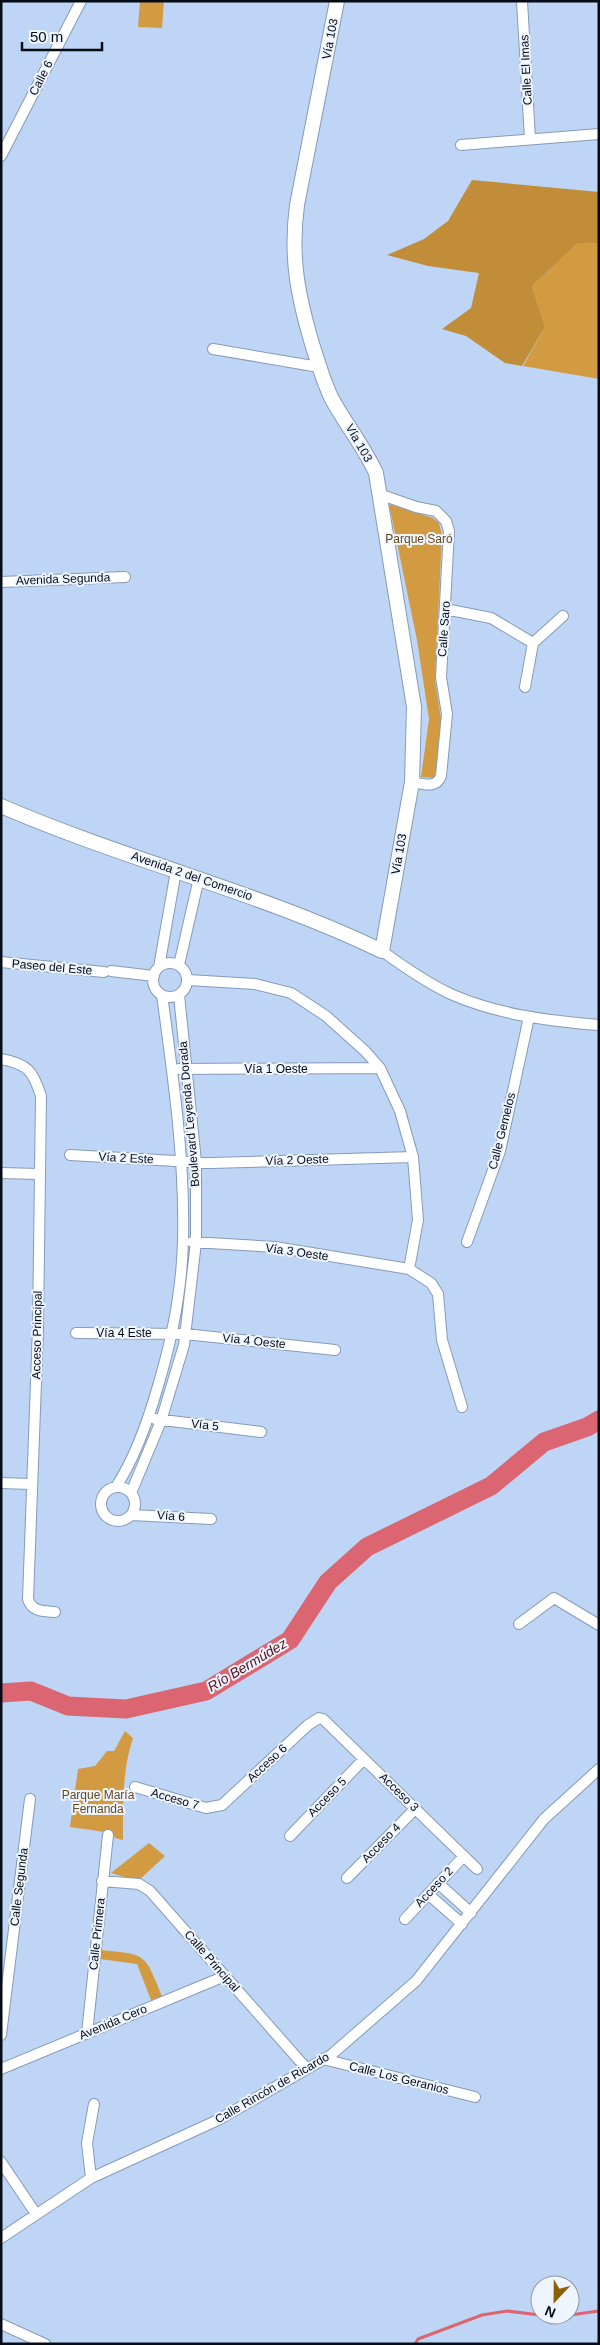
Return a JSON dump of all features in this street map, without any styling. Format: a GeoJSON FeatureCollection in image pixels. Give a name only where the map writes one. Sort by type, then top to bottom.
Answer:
{"type":"FeatureCollection","features":[{"type":"Feature","properties":{"kind":"main road","name":"Vía 103"},"geometry":{"type":"LineString","coordinates":[[337,1],[297,205],[293,246],[300,300],[319,367],[334,401],[367,454],[376,473],[414,707],[412,782],[382,951]]}},
{"type":"Feature","properties":{"kind":"main road","name":"Avenida 2 del Comercio"},"geometry":{"type":"LineString","coordinates":[[1,806],[299,915],[382,951]]}},
{"type":"Feature","properties":{"kind":"street","name":"Calle 6"},"geometry":{"type":"LineString","coordinates":[[1,156],[81,1]]}},
{"type":"Feature","properties":{"kind":"street","name":"Calle El Imas"},"geometry":{"type":"LineString","coordinates":[[522,1],[530,139]]}},
{"type":"Feature","properties":{"kind":"street"},"geometry":{"type":"LineString","coordinates":[[461,145],[599,134]]}},
{"type":"Feature","properties":{"kind":"street"},"geometry":{"type":"LineString","coordinates":[[213,349],[319,367]]}},
{"type":"Feature","properties":{"kind":"street","name":"Calle Saro"},"geometry":{"type":"LineString","coordinates":[[379,494],[416,507],[436,511],[446,521],[449,530],[440,677],[447,714],[441,776],[434,785],[412,782]]}},
{"type":"Feature","properties":{"kind":"street","name":"Avenida Segunda"},"geometry":{"type":"LineString","coordinates":[[1,582],[125,577]]}},
{"type":"Feature","properties":{"kind":"street"},"geometry":{"type":"LineString","coordinates":[[445,609],[491,618],[532,643]]}},
{"type":"Feature","properties":{"kind":"street"},"geometry":{"type":"LineString","coordinates":[[525,686],[532,643],[563,616]]}},
{"type":"Feature","properties":{"kind":"street"},"geometry":{"type":"LineString","coordinates":[[156,972],[169,963],[180,965],[187,974],[188,980],[184,991],[174,997],[162,995],[155,987],[156,972],[176,871]]}},
{"type":"Feature","properties":{"kind":"street"},"geometry":{"type":"LineString","coordinates":[[180,965],[199,878]]}},
{"type":"Feature","properties":{"kind":"street"},"geometry":{"type":"LineString","coordinates":[[382,951],[452,995],[489,1008],[551,1022],[599,1025]]}},
{"type":"Feature","properties":{"kind":"street","name":"Paseo del Este"},"geometry":{"type":"LineString","coordinates":[[1,962],[107,971],[156,972]]}},
{"type":"Feature","properties":{"kind":"street"},"geometry":{"type":"LineString","coordinates":[[188,980],[255,984],[290,993],[326,1016],[365,1051],[380,1068],[400,1111],[413,1157],[418,1220],[409,1270],[431,1283],[438,1294],[442,1340],[462,1407]]}},
{"type":"Feature","properties":{"kind":"street","name":"Boulevard Leyenda Dorada"},"geometry":{"type":"LineString","coordinates":[[162,995],[172,1069],[181,1161],[183,1241],[173,1334],[150,1417],[130,1466],[116,1487],[103,1495],[102,1511],[115,1521],[126,1519],[131,1515],[135,1504],[131,1493],[161,1421],[185,1334],[196,1242],[196,1162],[185,1069],[179,994]]}},
{"type":"Feature","properties":{"kind":"street","name":"Calle Gemelos"},"geometry":{"type":"LineString","coordinates":[[468,1242],[500,1151],[529,1017]]}},
{"type":"Feature","properties":{"kind":"street","name":"Acceso Principal"},"geometry":{"type":"LineString","coordinates":[[1,1059],[25,1066],[32,1073],[40,1096],[38,1328],[28,1599],[30,1606],[35,1610],[56,1612]]}},
{"type":"Feature","properties":{"kind":"street","name":"Vía 1 Oeste"},"geometry":{"type":"LineString","coordinates":[[172,1069],[380,1068]]}},
{"type":"Feature","properties":{"kind":"street","name":"Vía 2 Este"},"geometry":{"type":"LineString","coordinates":[[70,1155],[181,1161]]}},
{"type":"Feature","properties":{"kind":"street","name":"Vía 2 Oeste"},"geometry":{"type":"LineString","coordinates":[[181,1161],[413,1157]]}},
{"type":"Feature","properties":{"kind":"street"},"geometry":{"type":"LineString","coordinates":[[1,1173],[39,1174]]}},
{"type":"Feature","properties":{"kind":"street","name":"Vía 3 Oeste"},"geometry":{"type":"LineString","coordinates":[[183,1241],[275,1247],[409,1270]]}},
{"type":"Feature","properties":{"kind":"street","name":"Vía 4 Este"},"geometry":{"type":"LineString","coordinates":[[76,1333],[173,1334]]}},
{"type":"Feature","properties":{"kind":"street","name":"Vía 4 Oeste"},"geometry":{"type":"LineString","coordinates":[[173,1334],[335,1350]]}},
{"type":"Feature","properties":{"kind":"street","name":"Vía 5"},"geometry":{"type":"LineString","coordinates":[[150,1417],[161,1421],[261,1432]]}},
{"type":"Feature","properties":{"kind":"street"},"geometry":{"type":"LineString","coordinates":[[1,1483],[32,1484]]}},
{"type":"Feature","properties":{"kind":"street"},"geometry":{"type":"LineString","coordinates":[[116,1487],[131,1493]]}},
{"type":"Feature","properties":{"kind":"street","name":"Vía 6"},"geometry":{"type":"LineString","coordinates":[[131,1515],[211,1519]]}},
{"type":"Feature","properties":{"kind":"street"},"geometry":{"type":"LineString","coordinates":[[519,1624],[554,1598],[599,1625]]}},
{"type":"Feature","properties":{"kind":"street","name":"Acceso 3"},"geometry":{"type":"LineString","coordinates":[[319,1718],[323,1718],[477,1869]]}},
{"type":"Feature","properties":{"kind":"street","name":"Acceso 6"},"geometry":{"type":"LineString","coordinates":[[215,1808],[222,1805],[308,1725],[319,1718]]}},
{"type":"Feature","properties":{"kind":"street","name":"Acceso 5"},"geometry":{"type":"LineString","coordinates":[[290,1836],[364,1759]]}},
{"type":"Feature","properties":{"kind":"street","name":"Calle Rincón de Ricardo"},"geometry":{"type":"LineString","coordinates":[[1,2238],[91,2178],[218,2120],[331,2055],[416,1982],[544,1819],[599,1769]]}},
{"type":"Feature","properties":{"kind":"street","name":"Acceso 7"},"geometry":{"type":"LineString","coordinates":[[135,1787],[206,1808],[215,1808]]}},
{"type":"Feature","properties":{"kind":"street","name":"Calle Segunda"},"geometry":{"type":"LineString","coordinates":[[1,2034],[30,1799]]}},
{"type":"Feature","properties":{"kind":"street","name":"Acceso 4"},"geometry":{"type":"LineString","coordinates":[[347,1878],[415,1809]]}},
{"type":"Feature","properties":{"kind":"street","name":"Calle Primera"},"geometry":{"type":"LineString","coordinates":[[86,2033],[108,1835]]}},
{"type":"Feature","properties":{"kind":"street","name":"Acceso 2"},"geometry":{"type":"LineString","coordinates":[[405,1918],[464,1856]]}},
{"type":"Feature","properties":{"kind":"street","name":"Calle Principal"},"geometry":{"type":"LineString","coordinates":[[102,1880],[139,1884],[150,1891],[306,2068]]}},
{"type":"Feature","properties":{"kind":"street"},"geometry":{"type":"LineString","coordinates":[[438,1884],[471,1913]]}},
{"type":"Feature","properties":{"kind":"street"},"geometry":{"type":"LineString","coordinates":[[428,1894],[462,1924]]}},
{"type":"Feature","properties":{"kind":"street","name":"Avenida Cero"},"geometry":{"type":"LineString","coordinates":[[1,2069],[225,1976]]}},
{"type":"Feature","properties":{"kind":"street","name":"Calle Los Geranios"},"geometry":{"type":"LineString","coordinates":[[323,2059],[475,2097]]}},
{"type":"Feature","properties":{"kind":"street"},"geometry":{"type":"LineString","coordinates":[[91,2178],[86,2143],[94,2104]]}},
{"type":"Feature","properties":{"kind":"street"},"geometry":{"type":"LineString","coordinates":[[1,2162],[36,2214]]}},
{"type":"Feature","properties":{"kind":"street"},"geometry":{"type":"LineString","coordinates":[[1,2324],[46,2344]]}},
{"type":"Feature","properties":{"kind":"green space"},"geometry":{"type":"Polygon","coordinates":[[[140,1],[164,1],[162,28],[138,27],[140,1]]]}},
{"type":"Feature","properties":{"kind":"green space"},"geometry":{"type":"Polygon","coordinates":[[[599,243],[599,379],[523,366],[545,327],[532,286],[577,244],[599,243]]]}},
{"type":"Feature","properties":{"kind":"green space","name":"Parque Saró"},"geometry":{"type":"Polygon","coordinates":[[[389,504],[433,518],[439,523],[442,535],[435,680],[442,725],[435,778],[421,777],[429,719],[417,640],[389,504]]]}},
{"type":"Feature","properties":{"kind":"green space","name":"Parque María Fernanda"},"geometry":{"type":"Polygon","coordinates":[[[125,1731],[133,1738],[125,1776],[123,1840],[115,1838],[112,1833],[70,1827],[78,1769],[95,1766],[107,1751],[114,1751],[125,1731]]]}},
{"type":"Feature","properties":{"kind":"green space"},"geometry":{"type":"Polygon","coordinates":[[[149,1843],[165,1856],[138,1881],[111,1873],[149,1843]]]}},
{"type":"Feature","properties":{"kind":"green space"},"geometry":{"type":"Polygon","coordinates":[[[101,1950],[127,1953],[142,1958],[147,1963],[162,1996],[151,2000],[137,1964],[100,1959],[101,1950]]]}},
{"type":"Feature","properties":{"kind":"shaded area"},"geometry":{"type":"Polygon","coordinates":[[[472,180],[599,192],[599,243],[577,244],[532,286],[545,327],[522,366],[505,363],[466,336],[442,329],[471,308],[479,273],[428,266],[387,255],[424,239],[448,221],[472,180]]]}},
{"type":"Feature","properties":{"kind":"waterway","name":"Río Bermúdez"},"geometry":{"type":"LineString","coordinates":[[1,1693],[31,1691],[68,1706],[126,1709],[206,1691],[290,1640],[328,1582],[367,1547],[491,1486],[544,1442],[587,1427],[599,1420]]}},
{"type":"Feature","properties":{"kind":"waterway"},"geometry":{"type":"LineString","coordinates":[[415,2344],[418,2339],[482,2315],[507,2311],[530,2314]]}},
{"type":"Feature","properties":{"kind":"waterway"},"geometry":{"type":"LineString","coordinates":[[580,2314],[599,2311]]}}]}
